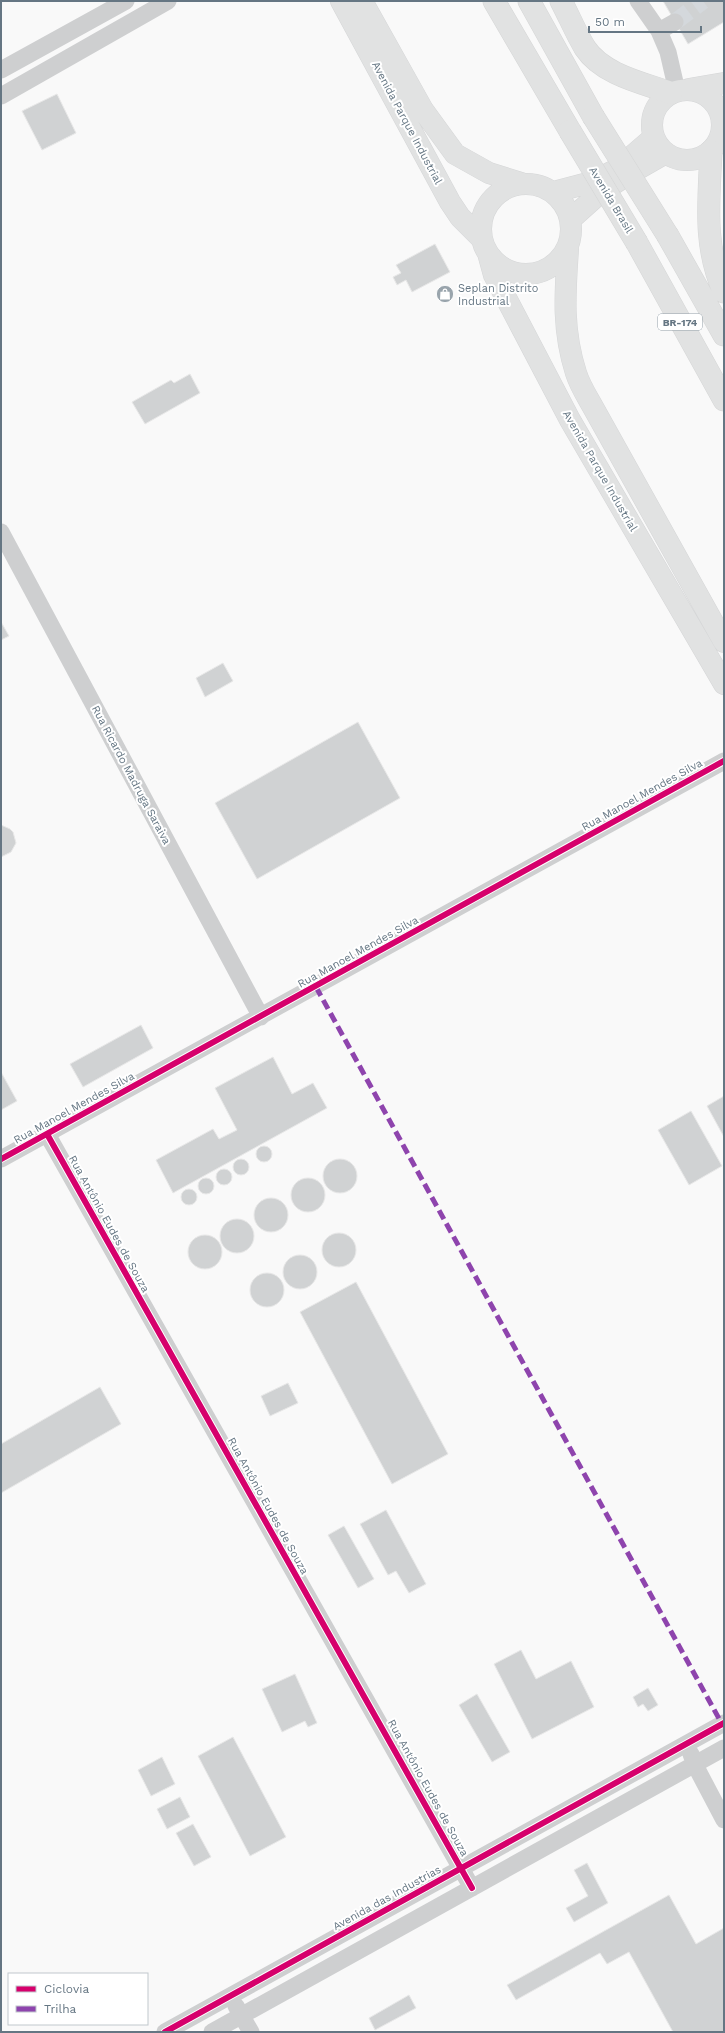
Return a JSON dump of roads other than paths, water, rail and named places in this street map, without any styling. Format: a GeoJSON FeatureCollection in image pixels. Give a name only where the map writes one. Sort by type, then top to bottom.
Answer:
{"type":"FeatureCollection","features":[{"type":"Feature","properties":{"kind":"highway","name":"Avenida Brasil"},"geometry":{"type":"LineString","coordinates":[[494,1],[637,243],[724,400]]}},
{"type":"Feature","properties":{"kind":"highway","name":"BR-174"},"geometry":{"type":"LineString","coordinates":[[529,1],[593,116],[668,236],[724,335]]}},
{"type":"Feature","properties":{"kind":"highway"},"geometry":{"type":"LineString","coordinates":[[561,1],[586,49],[601,63],[616,73],[677,91]]}},
{"type":"Feature","properties":{"kind":"highway"},"geometry":{"type":"LineString","coordinates":[[718,142],[708,207],[710,244],[715,270],[724,292]]}},
{"type":"Feature","properties":{"kind":"main road","name":"Avenida Parque Industrial"},"geometry":{"type":"LineString","coordinates":[[341,1],[450,202],[460,217],[485,246],[494,275],[570,420],[724,684]]}},
{"type":"Feature","properties":{"kind":"main road","name":"Avenida Parque Industrial"},"geometry":{"type":"LineString","coordinates":[[362,1],[423,110],[455,154],[489,173],[521,183]]}},
{"type":"Feature","properties":{"kind":"main road"},"geometry":{"type":"LineString","coordinates":[[677,91],[692,90],[703,93],[715,104],[722,119],[722,130],[718,142],[701,158],[689,160],[677,159],[660,145],[652,127],[653,117],[663,99],[677,91],[724,83]]}},
{"type":"Feature","properties":{"kind":"main road"},"geometry":{"type":"LineString","coordinates":[[554,192],[592,182],[660,145]]}},
{"type":"Feature","properties":{"kind":"main road"},"geometry":{"type":"LineString","coordinates":[[571,219],[600,193],[624,176],[660,145]]}},
{"type":"Feature","properties":{"kind":"main road"},"geometry":{"type":"LineString","coordinates":[[568,248],[560,260],[549,269],[536,274],[522,275],[508,271],[496,264],[485,246],[481,224],[486,209],[494,197],[506,188],[521,183],[532,183],[554,192],[562,200],[571,219],[572,234],[568,248],[565,302],[566,329],[576,374],[724,642]]}},
{"type":"Feature","properties":{"kind":"main road"},"geometry":{"type":"LineString","coordinates":[[602,475],[624,462]]}},
{"type":"Feature","properties":{"kind":"street"},"geometry":{"type":"LineString","coordinates":[[1,70],[126,1]]}},
{"type":"Feature","properties":{"kind":"street"},"geometry":{"type":"LineString","coordinates":[[1,96],[168,1]]}},
{"type":"Feature","properties":{"kind":"street"},"geometry":{"type":"LineString","coordinates":[[638,1],[658,30],[668,52],[677,91]]}},
{"type":"Feature","properties":{"kind":"street"},"geometry":{"type":"LineString","coordinates":[[658,30],[675,22]]}},
{"type":"Feature","properties":{"kind":"street","name":"Rua Ricardo Madruga Saraiva"},"geometry":{"type":"LineString","coordinates":[[1,532],[261,1017]]}},
{"type":"Feature","properties":{"kind":"street","name":"Rua Manoel Mendes Silva"},"geometry":{"type":"LineString","coordinates":[[1,1159],[724,761]]}},
{"type":"Feature","properties":{"kind":"street","name":"Rua Antônio Eudes de Souza"},"geometry":{"type":"LineString","coordinates":[[47,1134],[472,1888]]}},
{"type":"Feature","properties":{"kind":"street","name":"Avenida das Industrias"},"geometry":{"type":"LineString","coordinates":[[165,2032],[724,1723]]}},
{"type":"Feature","properties":{"kind":"street"},"geometry":{"type":"LineString","coordinates":[[687,1743],[695,1765],[724,1820]]}},
{"type":"Feature","properties":{"kind":"street"},"geometry":{"type":"LineString","coordinates":[[212,2032],[724,1748]]}},
{"type":"Feature","properties":{"kind":"street"},"geometry":{"type":"LineString","coordinates":[[230,1995],[251,2032]]}},
{"type":"Feature","properties":{"kind":"tunnel"},"geometry":{"type":"LineString","coordinates":[[675,22],[703,1]]}},
{"type":"Feature","properties":{"kind":"place","name":"Seplan Distrito Industrial"},"geometry":{"type":"Point","coordinates":[445,294]}}]}
